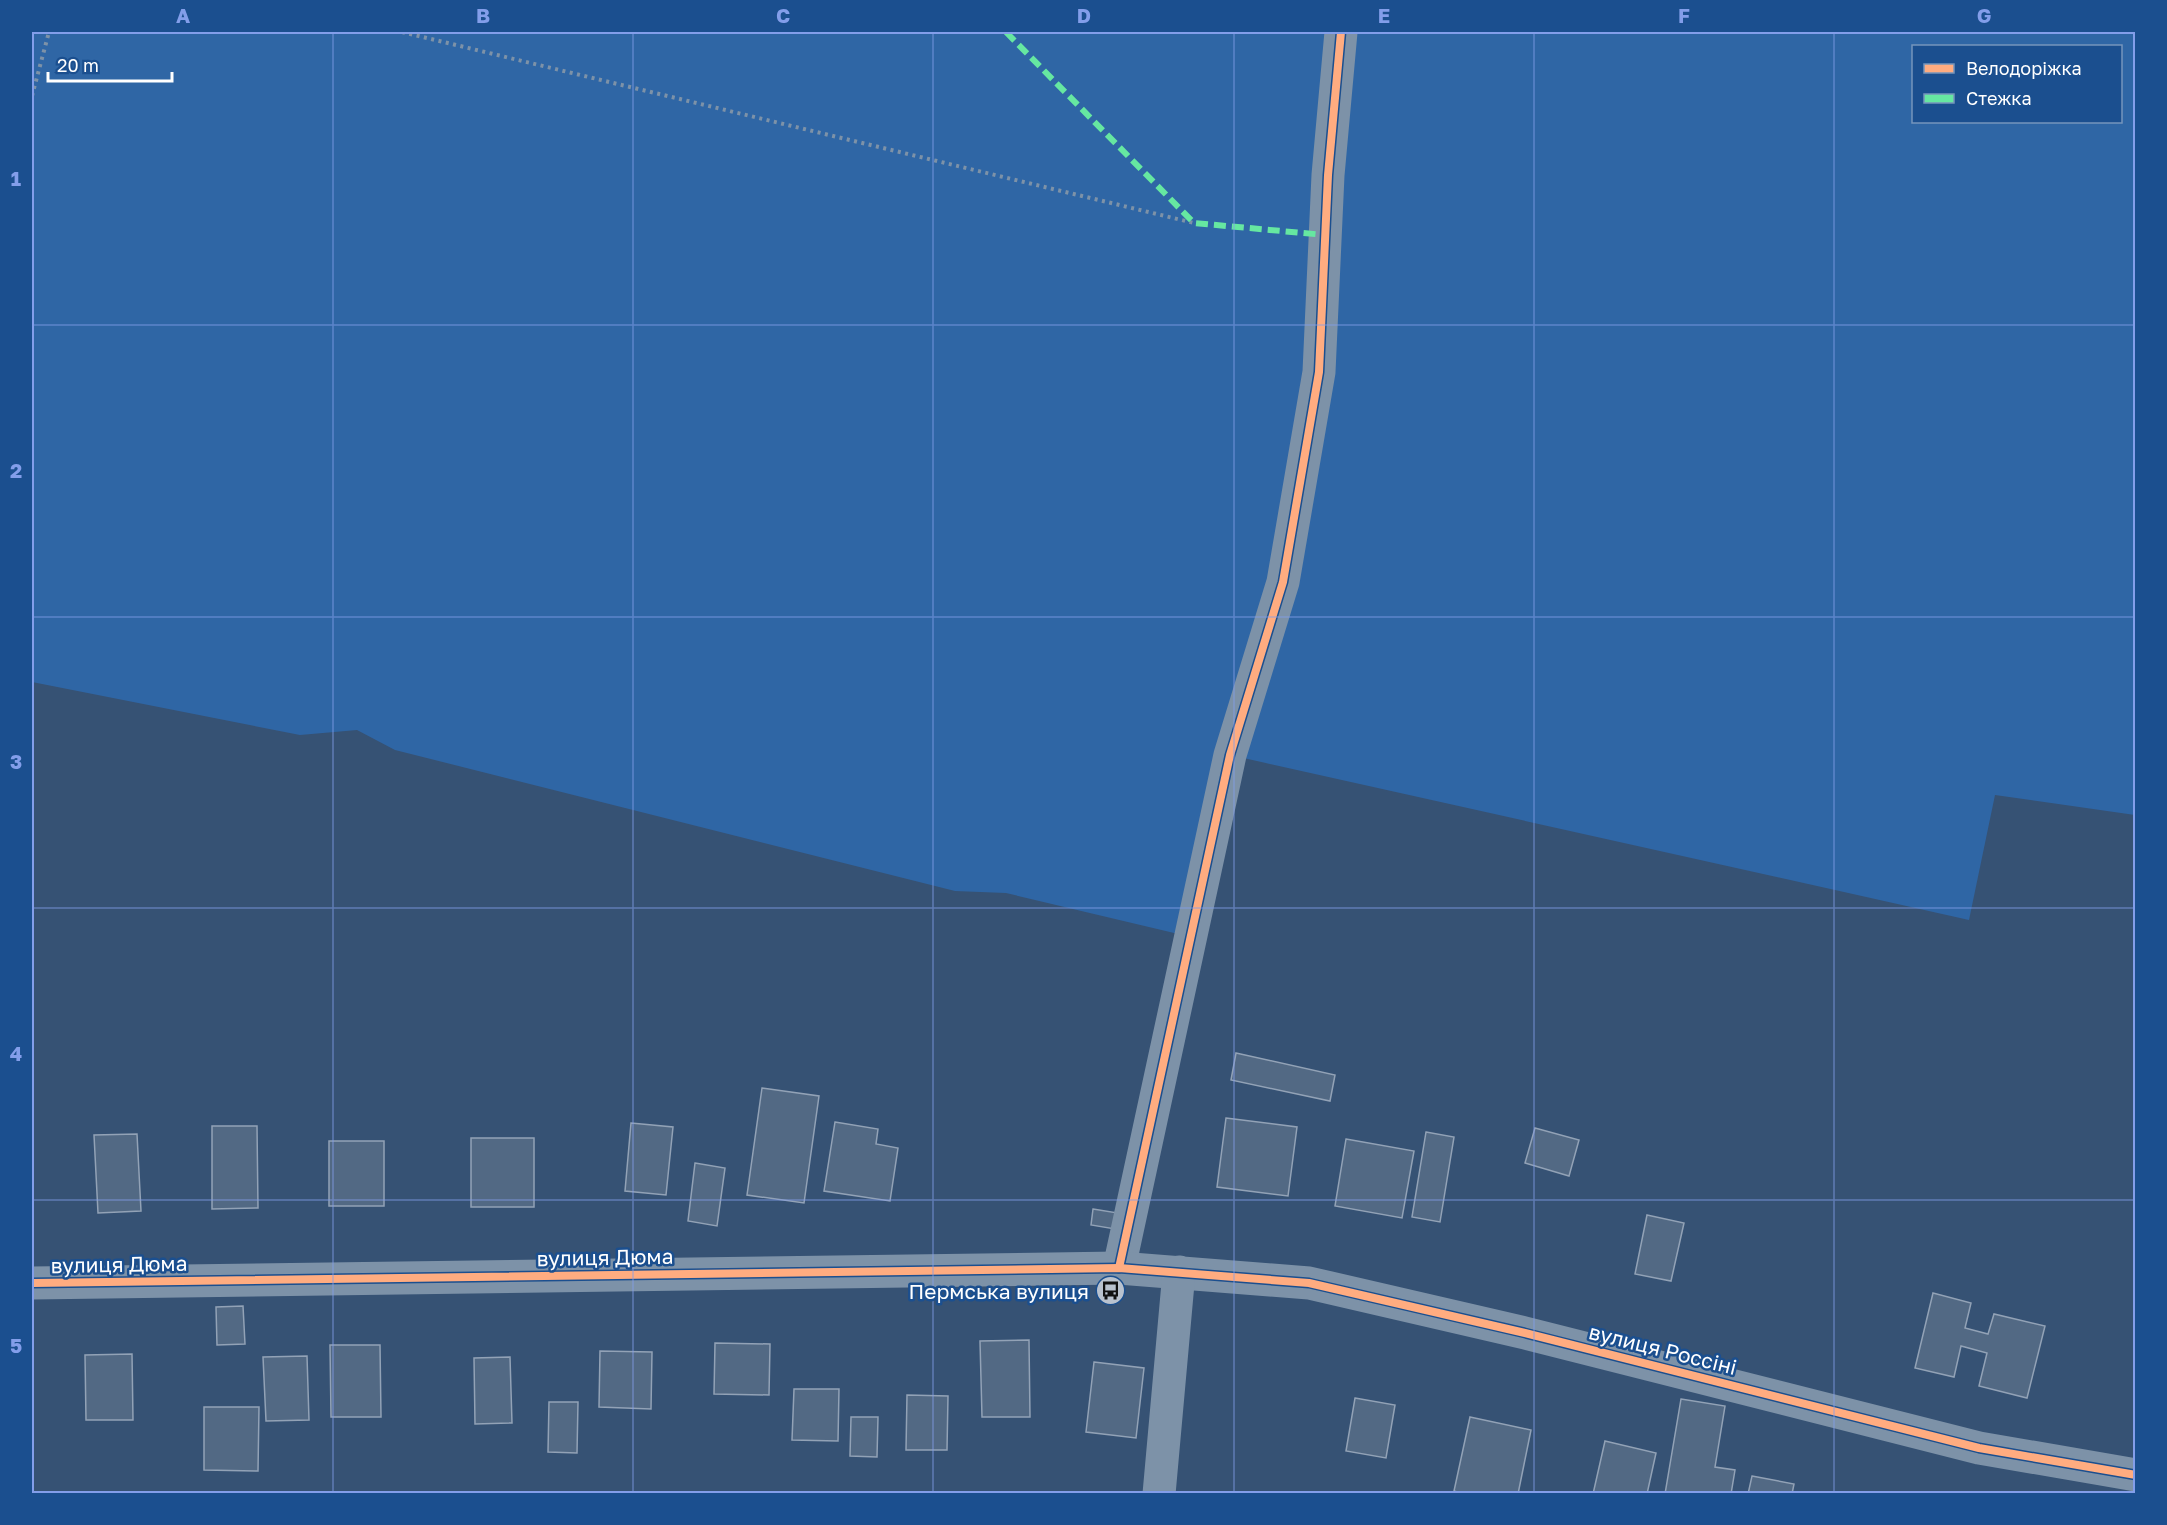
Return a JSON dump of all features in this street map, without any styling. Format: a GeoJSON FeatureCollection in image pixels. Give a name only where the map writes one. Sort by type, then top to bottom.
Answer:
{"type":"FeatureCollection","features":[{"type":"Feature","properties":{"kind":"street"},"geometry":{"type":"LineString","coordinates":[[1119,1268],[1230,755],[1282,582],[1287,558],[1320,372],[1328,174],[1341,32]]}},
{"type":"Feature","properties":{"kind":"street","name":"вулиця Дюма"},"geometry":{"type":"LineString","coordinates":[[32,1283],[1119,1268],[1179,1272]]}},
{"type":"Feature","properties":{"kind":"street"},"geometry":{"type":"LineString","coordinates":[[1159,1494],[1179,1272]]}},
{"type":"Feature","properties":{"kind":"street","name":"вулиця Россіні"},"geometry":{"type":"LineString","coordinates":[[1179,1272],[1309,1283],[1525,1333],[1979,1448],[2136,1475]]}},
{"type":"Feature","properties":{"kind":"path"},"geometry":{"type":"LineString","coordinates":[[32,96],[49,32]]}},
{"type":"Feature","properties":{"kind":"path"},"geometry":{"type":"LineString","coordinates":[[402,32],[1194,223]]}},
{"type":"Feature","properties":{"kind":"shaded area"},"geometry":{"type":"Polygon","coordinates":[[[32,32],[2135,32],[2135,815],[1995,795],[1969,920],[1230,755],[1191,937],[1006,893],[955,891],[395,750],[357,730],[300,735],[32,682],[32,32]]]}},
{"type":"Feature","properties":{"kind":"building"},"geometry":{"type":"Polygon","coordinates":[[[1236,1053],[1335,1075],[1330,1101],[1231,1080],[1236,1053]]]}},
{"type":"Feature","properties":{"kind":"building"},"geometry":{"type":"Polygon","coordinates":[[[762,1088],[819,1096],[804,1203],[747,1195],[762,1088]]]}},
{"type":"Feature","properties":{"kind":"building"},"geometry":{"type":"Polygon","coordinates":[[[1226,1118],[1297,1127],[1288,1196],[1217,1187],[1226,1118]]]}},
{"type":"Feature","properties":{"kind":"building"},"geometry":{"type":"Polygon","coordinates":[[[835,1122],[878,1129],[876,1144],[898,1148],[890,1201],[824,1191],[835,1122]]]}},
{"type":"Feature","properties":{"kind":"building"},"geometry":{"type":"Polygon","coordinates":[[[631,1123],[673,1127],[666,1195],[625,1191],[631,1123]]]}},
{"type":"Feature","properties":{"kind":"building"},"geometry":{"type":"Polygon","coordinates":[[[212,1126],[257,1126],[258,1208],[212,1209],[212,1126]]]}},
{"type":"Feature","properties":{"kind":"building"},"geometry":{"type":"Polygon","coordinates":[[[1535,1128],[1579,1140],[1569,1176],[1525,1163],[1535,1128]]]}},
{"type":"Feature","properties":{"kind":"building"},"geometry":{"type":"Polygon","coordinates":[[[1426,1132],[1454,1137],[1440,1222],[1412,1217],[1426,1132]]]}},
{"type":"Feature","properties":{"kind":"building"},"geometry":{"type":"Polygon","coordinates":[[[137,1134],[141,1211],[98,1213],[94,1135],[137,1134]]]}},
{"type":"Feature","properties":{"kind":"building"},"geometry":{"type":"Polygon","coordinates":[[[471,1138],[534,1138],[534,1207],[471,1207],[471,1138]]]}},
{"type":"Feature","properties":{"kind":"building"},"geometry":{"type":"Polygon","coordinates":[[[1346,1139],[1414,1151],[1402,1218],[1335,1206],[1346,1139]]]}},
{"type":"Feature","properties":{"kind":"building"},"geometry":{"type":"Polygon","coordinates":[[[329,1141],[384,1141],[384,1206],[329,1206],[329,1141]]]}},
{"type":"Feature","properties":{"kind":"building"},"geometry":{"type":"Polygon","coordinates":[[[695,1163],[725,1168],[717,1226],[688,1221],[695,1163]]]}},
{"type":"Feature","properties":{"kind":"building"},"geometry":{"type":"Polygon","coordinates":[[[1093,1209],[1118,1213],[1115,1229],[1091,1225],[1093,1209]]]}},
{"type":"Feature","properties":{"kind":"building"},"geometry":{"type":"Polygon","coordinates":[[[1647,1215],[1684,1223],[1671,1281],[1635,1274],[1647,1215]]]}},
{"type":"Feature","properties":{"kind":"building"},"geometry":{"type":"Polygon","coordinates":[[[1933,1293],[1971,1303],[1965,1328],[1988,1334],[1994,1314],[2045,1326],[2027,1398],[1979,1386],[1987,1353],[1961,1346],[1954,1377],[1915,1368],[1933,1293]]]}},
{"type":"Feature","properties":{"kind":"building"},"geometry":{"type":"Polygon","coordinates":[[[243,1306],[245,1344],[217,1345],[216,1307],[243,1306]]]}},
{"type":"Feature","properties":{"kind":"building"},"geometry":{"type":"Polygon","coordinates":[[[1029,1340],[1030,1417],[982,1417],[980,1341],[1029,1340]]]}},
{"type":"Feature","properties":{"kind":"building"},"geometry":{"type":"Polygon","coordinates":[[[715,1343],[770,1344],[769,1395],[714,1394],[715,1343]]]}},
{"type":"Feature","properties":{"kind":"building"},"geometry":{"type":"Polygon","coordinates":[[[330,1345],[380,1345],[381,1417],[331,1417],[330,1345]]]}},
{"type":"Feature","properties":{"kind":"building"},"geometry":{"type":"Polygon","coordinates":[[[600,1351],[652,1352],[651,1409],[599,1407],[600,1351]]]}},
{"type":"Feature","properties":{"kind":"building"},"geometry":{"type":"Polygon","coordinates":[[[132,1354],[133,1420],[86,1420],[85,1355],[132,1354]]]}},
{"type":"Feature","properties":{"kind":"building"},"geometry":{"type":"Polygon","coordinates":[[[307,1356],[309,1420],[266,1421],[263,1357],[307,1356]]]}},
{"type":"Feature","properties":{"kind":"building"},"geometry":{"type":"Polygon","coordinates":[[[510,1357],[512,1423],[475,1424],[474,1358],[510,1357]]]}},
{"type":"Feature","properties":{"kind":"building"},"geometry":{"type":"Polygon","coordinates":[[[1094,1362],[1144,1368],[1136,1438],[1086,1432],[1094,1362]]]}},
{"type":"Feature","properties":{"kind":"building"},"geometry":{"type":"Polygon","coordinates":[[[794,1389],[839,1389],[838,1441],[792,1440],[794,1389]]]}},
{"type":"Feature","properties":{"kind":"building"},"geometry":{"type":"Polygon","coordinates":[[[907,1395],[948,1396],[947,1450],[906,1450],[907,1395]]]}},
{"type":"Feature","properties":{"kind":"building"},"geometry":{"type":"Polygon","coordinates":[[[1355,1398],[1395,1405],[1386,1458],[1346,1451],[1355,1398]]]}},
{"type":"Feature","properties":{"kind":"building"},"geometry":{"type":"Polygon","coordinates":[[[1681,1399],[1725,1406],[1715,1467],[1735,1470],[1731,1494],[1665,1494],[1681,1399]]]}},
{"type":"Feature","properties":{"kind":"building"},"geometry":{"type":"Polygon","coordinates":[[[549,1402],[578,1402],[577,1453],[548,1452],[549,1402]]]}},
{"type":"Feature","properties":{"kind":"building"},"geometry":{"type":"Polygon","coordinates":[[[204,1407],[259,1407],[258,1471],[204,1470],[204,1407]]]}},
{"type":"Feature","properties":{"kind":"building"},"geometry":{"type":"Polygon","coordinates":[[[851,1417],[878,1417],[877,1457],[850,1456],[851,1417]]]}},
{"type":"Feature","properties":{"kind":"building"},"geometry":{"type":"Polygon","coordinates":[[[1470,1417],[1531,1430],[1518,1494],[1464,1494],[1454,1491],[1470,1417]]]}},
{"type":"Feature","properties":{"kind":"building"},"geometry":{"type":"Polygon","coordinates":[[[1605,1441],[1656,1453],[1647,1494],[1593,1494],[1605,1441]]]}},
{"type":"Feature","properties":{"kind":"building"},"geometry":{"type":"Polygon","coordinates":[[[1752,1476],[1794,1484],[1792,1494],[1748,1494],[1752,1476]]]}},
{"type":"Feature","properties":{"kind":"marked path"},"geometry":{"type":"LineString","coordinates":[[1006,32],[1194,223],[1325,235]]}},
{"type":"Feature","properties":{"kind":"cycle path"},"geometry":{"type":"LineString","coordinates":[[1119,1268],[1230,755],[1283,582],[1319,372],[1328,175],[1341,32]]}},
{"type":"Feature","properties":{"kind":"cycle path"},"geometry":{"type":"LineString","coordinates":[[32,1283],[1119,1268],[1309,1283],[1525,1333],[1979,1448],[2136,1475]]}},
{"type":"Feature","properties":{"kind":"place","name":"Пермська вулиця"},"geometry":{"type":"Point","coordinates":[1110,1291]}}]}
